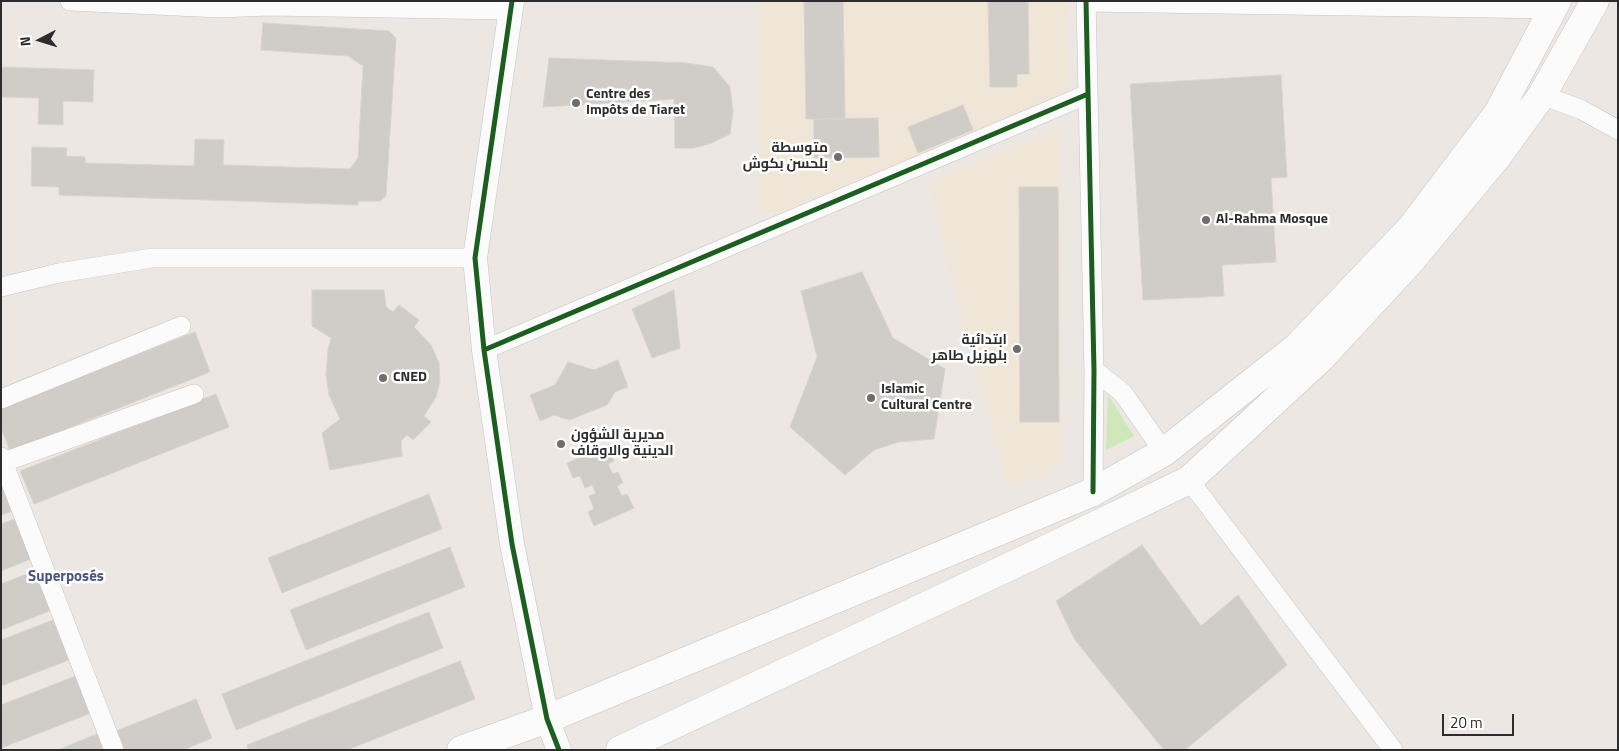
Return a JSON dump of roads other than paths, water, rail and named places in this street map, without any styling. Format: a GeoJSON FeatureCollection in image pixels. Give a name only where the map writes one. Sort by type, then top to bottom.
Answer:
{"type":"FeatureCollection","features":[{"type":"Feature","properties":{"kind":"main road"},"geometry":{"type":"LineString","coordinates":[[620,750],[1189,480],[1320,359],[1409,263],[1497,157],[1542,95],[1595,1]]}},
{"type":"Feature","properties":{"kind":"main road"},"geometry":{"type":"LineString","coordinates":[[460,750],[547,719],[1093,492],[1164,452],[1297,347],[1411,228],[1498,113],[1555,5]]}},
{"type":"Feature","properties":{"kind":"street"},"geometry":{"type":"LineString","coordinates":[[70,1],[220,8],[268,4],[511,6],[475,258],[484,350],[512,544],[547,719],[559,750]]}},
{"type":"Feature","properties":{"kind":"street"},"geometry":{"type":"LineString","coordinates":[[1093,492],[1094,370],[1086,2],[1555,5]]}},
{"type":"Feature","properties":{"kind":"street"},"geometry":{"type":"LineString","coordinates":[[484,350],[1088,94]]}},
{"type":"Feature","properties":{"kind":"street"},"geometry":{"type":"LineString","coordinates":[[1542,95],[1582,110],[1618,130]]}},
{"type":"Feature","properties":{"kind":"street"},"geometry":{"type":"LineString","coordinates":[[1,287],[59,273],[152,258],[475,258]]}},
{"type":"Feature","properties":{"kind":"street"},"geometry":{"type":"LineString","coordinates":[[1,399],[181,326]]}},
{"type":"Feature","properties":{"kind":"street"},"geometry":{"type":"LineString","coordinates":[[1094,370],[1123,392],[1164,452]]}},
{"type":"Feature","properties":{"kind":"street"},"geometry":{"type":"LineString","coordinates":[[114,750],[2,461],[194,394]]}},
{"type":"Feature","properties":{"kind":"street"},"geometry":{"type":"LineString","coordinates":[[1189,480],[1392,750]]}},
{"type":"Feature","properties":{"kind":"place","name":"Centre des Impôts de Tiaret"},"geometry":{"type":"Point","coordinates":[576,103]}},
{"type":"Feature","properties":{"kind":"place","name":"متوسطة بلحسن بكوش"},"geometry":{"type":"Point","coordinates":[838,157]}},
{"type":"Feature","properties":{"kind":"place","name":"Al-Rahma Mosque"},"geometry":{"type":"Point","coordinates":[1206,220]}},
{"type":"Feature","properties":{"kind":"place","name":"ابتدائية بلهزيل طاهر"},"geometry":{"type":"Point","coordinates":[1017,349]}},
{"type":"Feature","properties":{"kind":"place","name":"CNED"},"geometry":{"type":"Point","coordinates":[383,378]}},
{"type":"Feature","properties":{"kind":"place","name":"Islamic Cultural Centre"},"geometry":{"type":"Point","coordinates":[871,398]}},
{"type":"Feature","properties":{"kind":"place","name":"مديرية الشؤون الدينية والاوقاف"},"geometry":{"type":"Point","coordinates":[561,444]}},
{"type":"Feature","properties":{"kind":"district","name":"Superposés"},"geometry":{"type":"Point","coordinates":[66,577]}}]}
